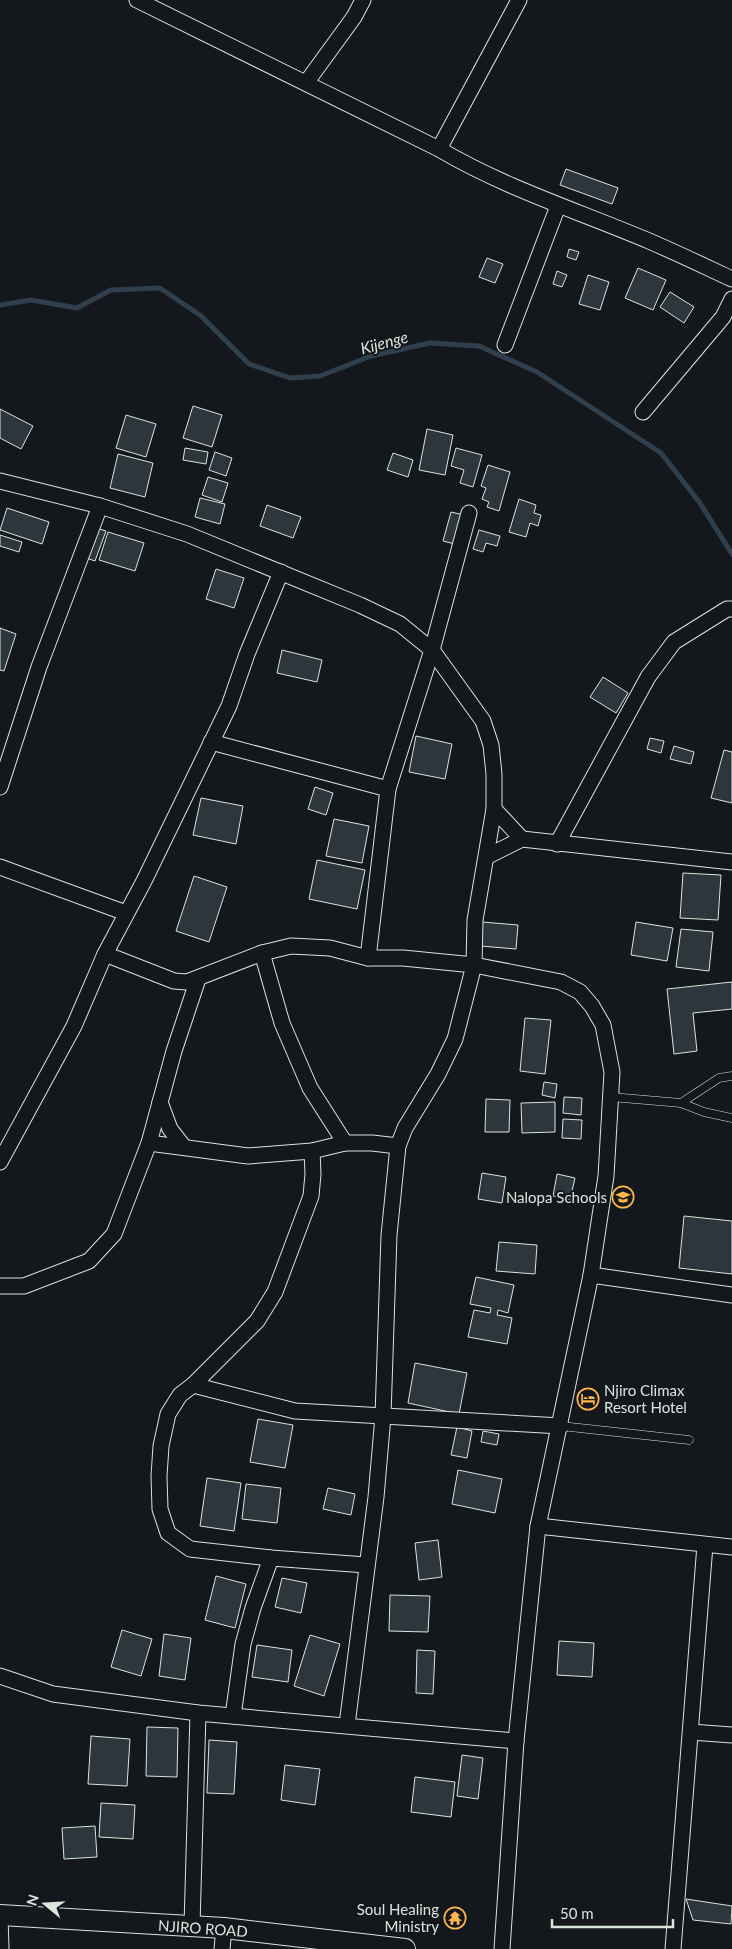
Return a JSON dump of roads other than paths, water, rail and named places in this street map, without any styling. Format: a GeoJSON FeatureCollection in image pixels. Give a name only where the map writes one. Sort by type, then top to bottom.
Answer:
{"type":"FeatureCollection","features":[{"type":"Feature","properties":{"kind":"street"},"geometry":{"type":"LineString","coordinates":[[137,0],[439,149],[465,164],[558,206],[649,241],[732,279]]}},
{"type":"Feature","properties":{"kind":"street"},"geometry":{"type":"LineString","coordinates":[[306,84],[348,25],[363,0]]}},
{"type":"Feature","properties":{"kind":"street"},"geometry":{"type":"LineString","coordinates":[[439,149],[519,0]]}},
{"type":"Feature","properties":{"kind":"street"},"geometry":{"type":"LineString","coordinates":[[505,345],[558,206]]}},
{"type":"Feature","properties":{"kind":"street"},"geometry":{"type":"LineString","coordinates":[[644,412],[722,317],[732,299]]}},
{"type":"Feature","properties":{"kind":"street"},"geometry":{"type":"LineString","coordinates":[[0,481],[100,506],[187,534],[281,572],[400,624],[432,650],[483,721],[491,745],[494,774],[494,809],[488,856],[475,920],[474,966],[455,1039],[438,1074],[405,1128],[398,1146],[389,1235],[383,1416],[376,1498],[347,1725]]}},
{"type":"Feature","properties":{"kind":"street"},"geometry":{"type":"LineString","coordinates":[[0,787],[39,667],[100,506]]}},
{"type":"Feature","properties":{"kind":"street"},"geometry":{"type":"LineString","coordinates":[[368,958],[388,790],[432,650],[469,513]]}},
{"type":"Feature","properties":{"kind":"street"},"geometry":{"type":"LineString","coordinates":[[0,1162],[74,1026],[105,954],[229,706],[247,654],[281,572]]}},
{"type":"Feature","properties":{"kind":"street"},"geometry":{"type":"LineString","coordinates":[[557,844],[648,677],[674,642],[730,609]]}},
{"type":"Feature","properties":{"kind":"street"},"geometry":{"type":"LineString","coordinates":[[211,742],[388,790]]}},
{"type":"Feature","properties":{"kind":"street"},"geometry":{"type":"LineString","coordinates":[[494,809],[522,839]]}},
{"type":"Feature","properties":{"kind":"street"},"geometry":{"type":"LineString","coordinates":[[488,856],[522,839],[732,862]]}},
{"type":"Feature","properties":{"kind":"street"},"geometry":{"type":"LineString","coordinates":[[0,868],[126,913]]}},
{"type":"Feature","properties":{"kind":"street"},"geometry":{"type":"LineString","coordinates":[[105,954],[174,980],[187,982],[262,953],[291,946],[330,948],[368,958],[403,958],[474,966],[561,982],[580,992],[592,1006],[602,1025],[612,1072],[606,1176],[591,1275],[561,1426],[538,1526],[516,1740],[502,1949]]}},
{"type":"Feature","properties":{"kind":"street"},"geometry":{"type":"LineString","coordinates":[[262,953],[282,1023],[310,1088],[345,1143]]}},
{"type":"Feature","properties":{"kind":"street"},"geometry":{"type":"LineString","coordinates":[[0,1286],[24,1286],[89,1262],[114,1234],[149,1143],[174,1051],[198,979]]}},
{"type":"Feature","properties":{"kind":"street"},"geometry":{"type":"LineString","coordinates":[[160,1102],[170,1129],[184,1147]]}},
{"type":"Feature","properties":{"kind":"street"},"geometry":{"type":"LineString","coordinates":[[149,1143],[248,1156],[312,1151],[345,1143],[372,1143],[398,1146]]}},
{"type":"Feature","properties":{"kind":"street"},"geometry":{"type":"LineString","coordinates":[[312,1151],[313,1174],[311,1196],[275,1292],[257,1321],[172,1405],[168,1414],[161,1446],[159,1476],[160,1509],[168,1533],[190,1548],[270,1558],[366,1565]]}},
{"type":"Feature","properties":{"kind":"street"},"geometry":{"type":"LineString","coordinates":[[591,1275],[732,1296]]}},
{"type":"Feature","properties":{"kind":"street"},"geometry":{"type":"LineString","coordinates":[[193,1385],[295,1411],[561,1426]]}},
{"type":"Feature","properties":{"kind":"street"},"geometry":{"type":"LineString","coordinates":[[538,1526],[732,1547]]}},
{"type":"Feature","properties":{"kind":"street"},"geometry":{"type":"LineString","coordinates":[[673,1949],[705,1545]]}},
{"type":"Feature","properties":{"kind":"street"},"geometry":{"type":"LineString","coordinates":[[233,1716],[244,1644],[253,1608],[270,1558]]}},
{"type":"Feature","properties":{"kind":"street"},"geometry":{"type":"LineString","coordinates":[[0,1676],[53,1694],[198,1713],[516,1740]]}},
{"type":"Feature","properties":{"kind":"street"},"geometry":{"type":"LineString","coordinates":[[192,1926],[198,1713]]}},
{"type":"Feature","properties":{"kind":"street"},"geometry":{"type":"LineString","coordinates":[[691,1732],[732,1735]]}},
{"type":"Feature","properties":{"kind":"street"},"geometry":{"type":"LineString","coordinates":[[0,1915],[1,1949]]}},
{"type":"Feature","properties":{"kind":"street","name":"NJIRO ROAD"},"geometry":{"type":"LineString","coordinates":[[0,1915],[224,1928],[404,1949]]}},
{"type":"Feature","properties":{"kind":"street"},"geometry":{"type":"LineString","coordinates":[[222,1949],[224,1928]]}},
{"type":"Feature","properties":{"kind":"lane"},"geometry":{"type":"LineString","coordinates":[[681,1103],[719,1078],[732,1076]]}},
{"type":"Feature","properties":{"kind":"lane"},"geometry":{"type":"LineString","coordinates":[[611,1097],[681,1103],[704,1112],[732,1118]]}},
{"type":"Feature","properties":{"kind":"lane"},"geometry":{"type":"LineString","coordinates":[[561,1426],[689,1440]]}},
{"type":"Feature","properties":{"kind":"waterway","name":"Kijenge"},"geometry":{"type":"LineString","coordinates":[[0,305],[31,300],[77,308],[111,290],[160,288],[200,315],[249,364],[290,378],[320,376],[371,356],[430,343],[479,346],[537,372],[661,453],[700,503],[732,554]]}},
{"type":"Feature","properties":{"kind":"place","name":"Nalopa Schools"},"geometry":{"type":"Point","coordinates":[623,1197]}},
{"type":"Feature","properties":{"kind":"place","name":"Njiro Climax Resort Hotel"},"geometry":{"type":"Point","coordinates":[588,1399]}},
{"type":"Feature","properties":{"kind":"place","name":"Soul Healing Ministry"},"geometry":{"type":"Point","coordinates":[455,1918]}}]}
